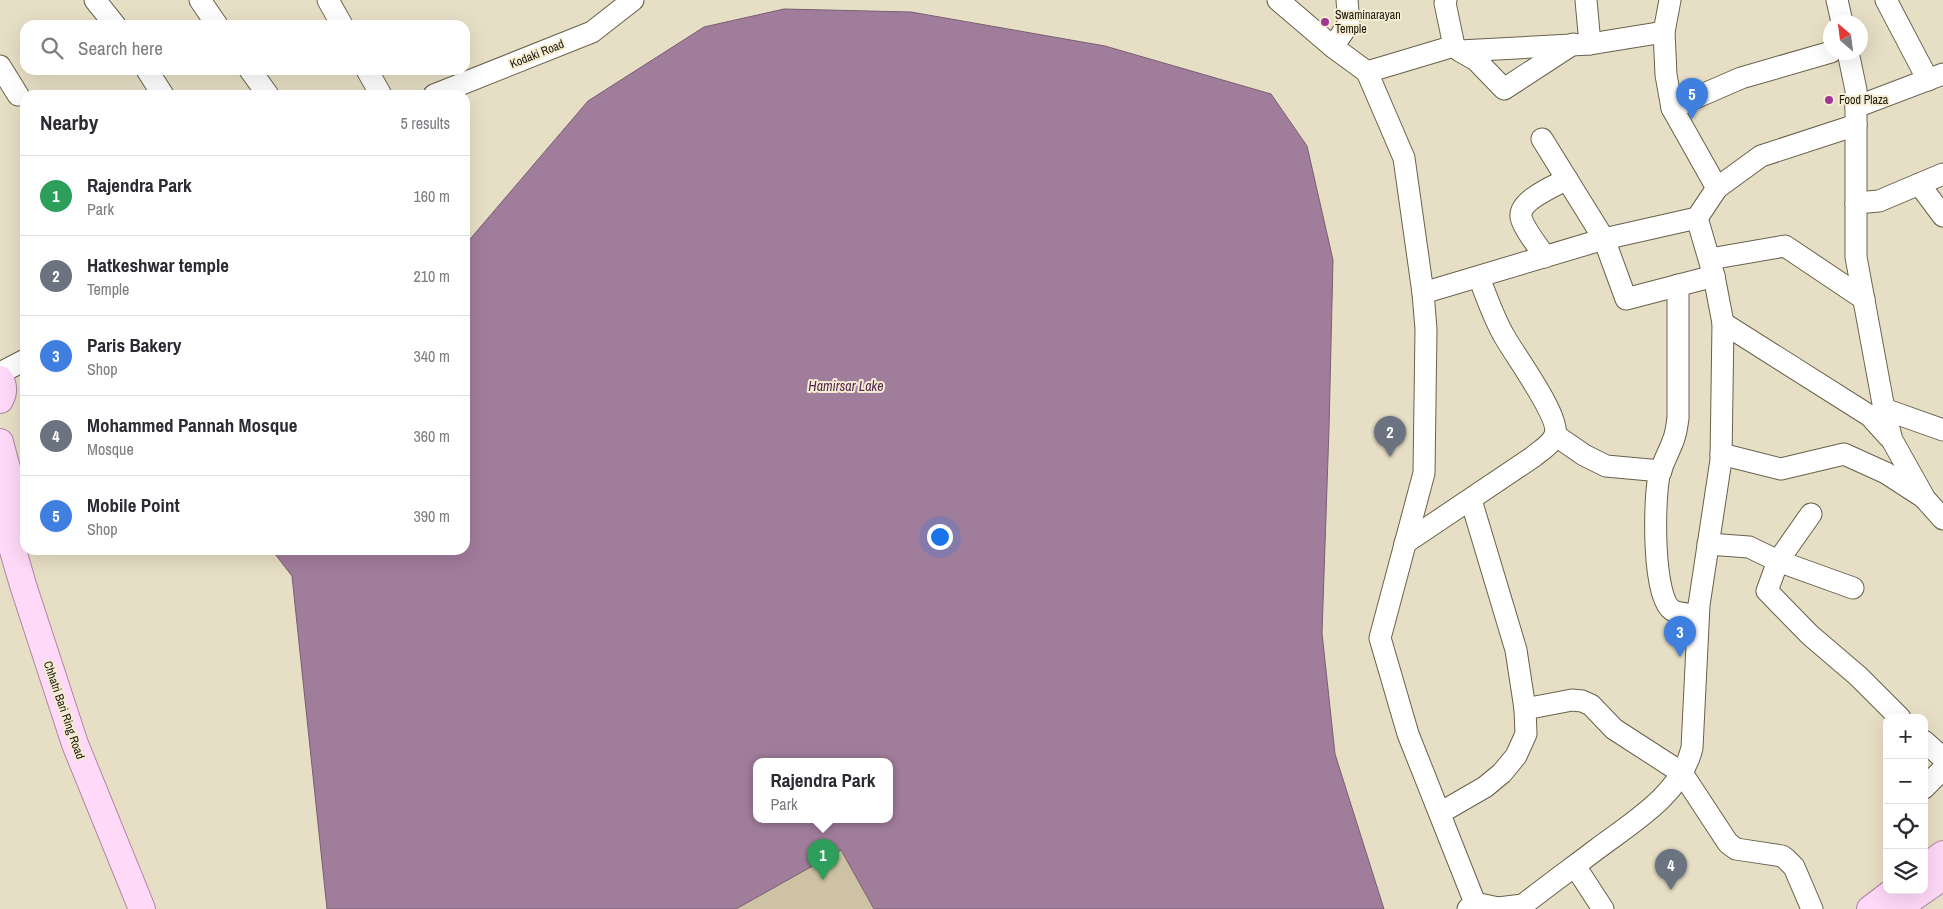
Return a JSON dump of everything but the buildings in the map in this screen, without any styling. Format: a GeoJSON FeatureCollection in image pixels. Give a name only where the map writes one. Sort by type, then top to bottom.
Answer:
{"type":"FeatureCollection","features":[{"type":"Feature","properties":{"kind":"main road"},"geometry":{"type":"LineString","coordinates":[[0,442],[20,516]]}},
{"type":"Feature","properties":{"kind":"main road","name":"Chhatri Bari Ring Road"},"geometry":{"type":"LineString","coordinates":[[0,506],[23,585],[75,744],[142,909]]}},
{"type":"Feature","properties":{"kind":"main road","name":"Chhatri Bari Ring Road"},"geometry":{"type":"LineString","coordinates":[[30,555],[90,738],[158,909]]}},
{"type":"Feature","properties":{"kind":"main road"},"geometry":{"type":"LineString","coordinates":[[1928,865],[1943,854]]}},
{"type":"Feature","properties":{"kind":"main road"},"geometry":{"type":"LineString","coordinates":[[1897,909],[1943,877]]}},
{"type":"Feature","properties":{"kind":"main road"},"geometry":{"type":"LineString","coordinates":[[1870,909],[1890,894]]}},
{"type":"Feature","properties":{"kind":"street"},"geometry":{"type":"LineString","coordinates":[[95,0],[112,20]]}},
{"type":"Feature","properties":{"kind":"street"},"geometry":{"type":"LineString","coordinates":[[200,0],[214,20]]}},
{"type":"Feature","properties":{"kind":"street"},"geometry":{"type":"LineString","coordinates":[[328,0],[339,20]]}},
{"type":"Feature","properties":{"kind":"street","name":"Kodaki Road"},"geometry":{"type":"LineString","coordinates":[[447,90],[592,32],[634,0]]}},
{"type":"Feature","properties":{"kind":"street"},"geometry":{"type":"LineString","coordinates":[[1278,0],[1367,72],[1404,158],[1423,293],[1426,329],[1424,473],[1380,638],[1408,734],[1440,813],[1471,906],[1498,908],[1523,905],[1652,808],[1675,783],[1688,762],[1692,748],[1698,615],[1721,454],[1723,323],[1712,268],[1697,218]]}},
{"type":"Feature","properties":{"kind":"street"},"geometry":{"type":"LineString","coordinates":[[1334,47],[1349,22],[1347,0]]}},
{"type":"Feature","properties":{"kind":"street"},"geometry":{"type":"LineString","coordinates":[[1446,0],[1445,3],[1457,48],[1476,60],[1504,89],[1582,44]]}},
{"type":"Feature","properties":{"kind":"street"},"geometry":{"type":"LineString","coordinates":[[1582,44],[1586,0]]}},
{"type":"Feature","properties":{"kind":"street"},"geometry":{"type":"LineString","coordinates":[[1670,0],[1664,32],[1666,76],[1672,108],[1717,188]]}},
{"type":"Feature","properties":{"kind":"street"},"geometry":{"type":"LineString","coordinates":[[1837,0],[1840,15]]}},
{"type":"Feature","properties":{"kind":"street"},"geometry":{"type":"LineString","coordinates":[[1423,293],[1604,239],[1697,218],[1717,188],[1761,156],[1856,116],[1936,77],[1886,0]]}},
{"type":"Feature","properties":{"kind":"street"},"geometry":{"type":"LineString","coordinates":[[1367,72],[1457,48],[1582,44],[1664,32]]}},
{"type":"Feature","properties":{"kind":"street"},"geometry":{"type":"LineString","coordinates":[[1672,108],[1741,78],[1823,54]]}},
{"type":"Feature","properties":{"kind":"street"},"geometry":{"type":"LineString","coordinates":[[1850,60],[1856,90],[1856,257],[1884,409],[1892,440]]}},
{"type":"Feature","properties":{"kind":"street"},"geometry":{"type":"LineString","coordinates":[[0,66],[18,95]]}},
{"type":"Feature","properties":{"kind":"street"},"geometry":{"type":"LineString","coordinates":[[150,75],[160,90]]}},
{"type":"Feature","properties":{"kind":"street"},"geometry":{"type":"LineString","coordinates":[[254,75],[264,90]]}},
{"type":"Feature","properties":{"kind":"street"},"geometry":{"type":"LineString","coordinates":[[370,75],[378,90]]}},
{"type":"Feature","properties":{"kind":"street"},"geometry":{"type":"LineString","coordinates":[[1542,139],[1604,239],[1626,299],[1678,285],[1712,268],[1785,246],[1864,299]]}},
{"type":"Feature","properties":{"kind":"street"},"geometry":{"type":"LineString","coordinates":[[1856,203],[1878,201],[1943,174]]}},
{"type":"Feature","properties":{"kind":"street"},"geometry":{"type":"LineString","coordinates":[[1545,257],[1523,221],[1522,210],[1525,204],[1534,197],[1567,179]]}},
{"type":"Feature","properties":{"kind":"street"},"geometry":{"type":"LineString","coordinates":[[1919,184],[1943,216]]}},
{"type":"Feature","properties":{"kind":"street"},"geometry":{"type":"LineString","coordinates":[[1406,543],[1533,457],[1550,443],[1555,435],[1553,417],[1503,334],[1492,312],[1480,277]]}},
{"type":"Feature","properties":{"kind":"street"},"geometry":{"type":"LineString","coordinates":[[1678,285],[1678,418],[1674,438],[1661,471],[1655,508],[1655,533],[1664,598],[1671,610],[1698,615]]}},
{"type":"Feature","properties":{"kind":"street"},"geometry":{"type":"LineString","coordinates":[[1723,323],[1870,416],[1892,440],[1925,499],[1943,520]]}},
{"type":"Feature","properties":{"kind":"street"},"geometry":{"type":"LineString","coordinates":[[1,384],[20,365]]}},
{"type":"Feature","properties":{"kind":"street"},"geometry":{"type":"LineString","coordinates":[[1,384],[20,372]]}},
{"type":"Feature","properties":{"kind":"street"},"geometry":{"type":"LineString","coordinates":[[1884,409],[1943,430]]}},
{"type":"Feature","properties":{"kind":"street"},"geometry":{"type":"LineString","coordinates":[[1555,435],[1584,455],[1606,466],[1661,471]]}},
{"type":"Feature","properties":{"kind":"street"},"geometry":{"type":"LineString","coordinates":[[1721,454],[1781,469],[1844,454],[1886,474],[1925,499]]}},
{"type":"Feature","properties":{"kind":"street"},"geometry":{"type":"LineString","coordinates":[[1440,813],[1502,774],[1516,756],[1526,734],[1525,708],[1516,650],[1471,500]]}},
{"type":"Feature","properties":{"kind":"street"},"geometry":{"type":"LineString","coordinates":[[1811,514],[1778,562],[1768,591],[1810,635],[1858,676],[1896,714]]}},
{"type":"Feature","properties":{"kind":"street"},"geometry":{"type":"LineString","coordinates":[[1708,544],[1749,548],[1778,562],[1853,588]]}},
{"type":"Feature","properties":{"kind":"street"},"geometry":{"type":"LineString","coordinates":[[1525,708],[1572,700],[1582,701],[1598,712],[1614,729],[1682,773],[1728,843],[1736,848],[1782,856],[1791,862],[1812,909]]}},
{"type":"Feature","properties":{"kind":"street"},"geometry":{"type":"LineString","coordinates":[[1928,744],[1943,758]]}},
{"type":"Feature","properties":{"kind":"street"},"geometry":{"type":"LineString","coordinates":[[1928,784],[1943,769]]}},
{"type":"Feature","properties":{"kind":"street"},"geometry":{"type":"LineString","coordinates":[[1575,866],[1603,909]]}},
{"type":"Feature","properties":{"kind":"shaded area"},"geometry":{"type":"Polygon","coordinates":[[[841,850],[874,909],[736,909],[841,850]]]}},
{"type":"Feature","properties":{"kind":"water","name":"Hamirsar Lake"},"geometry":{"type":"Polygon","coordinates":[[[784,9],[911,12],[1105,46],[1271,94],[1307,146],[1333,260],[1322,633],[1335,754],[1384,909],[874,909],[841,850],[736,909],[327,909],[292,576],[276,555],[470,555],[470,239],[588,101],[704,27],[784,9]]]}},
{"type":"Feature","properties":{"kind":"place","name":"Swaminarayan Temple"},"geometry":{"type":"Point","coordinates":[1325,22]}},
{"type":"Feature","properties":{"kind":"place","name":"Food Plaza"},"geometry":{"type":"Point","coordinates":[1829,100]}},
{"type":"Feature","properties":{"kind":"place","name":"Mobile Point"},"geometry":{"type":"Point","coordinates":[1692,119]}},
{"type":"Feature","properties":{"kind":"place","name":"Hatkeshwar temple"},"geometry":{"type":"Point","coordinates":[1390,457]}},
{"type":"Feature","properties":{"kind":"place","name":"Paris Bakery"},"geometry":{"type":"Point","coordinates":[1680,657]}},
{"type":"Feature","properties":{"kind":"place","name":"Rajendra Park"},"geometry":{"type":"Point","coordinates":[823,880]}},
{"type":"Feature","properties":{"kind":"place","name":"Mohammed Pannah Mosque"},"geometry":{"type":"Point","coordinates":[1671,890]}}]}
